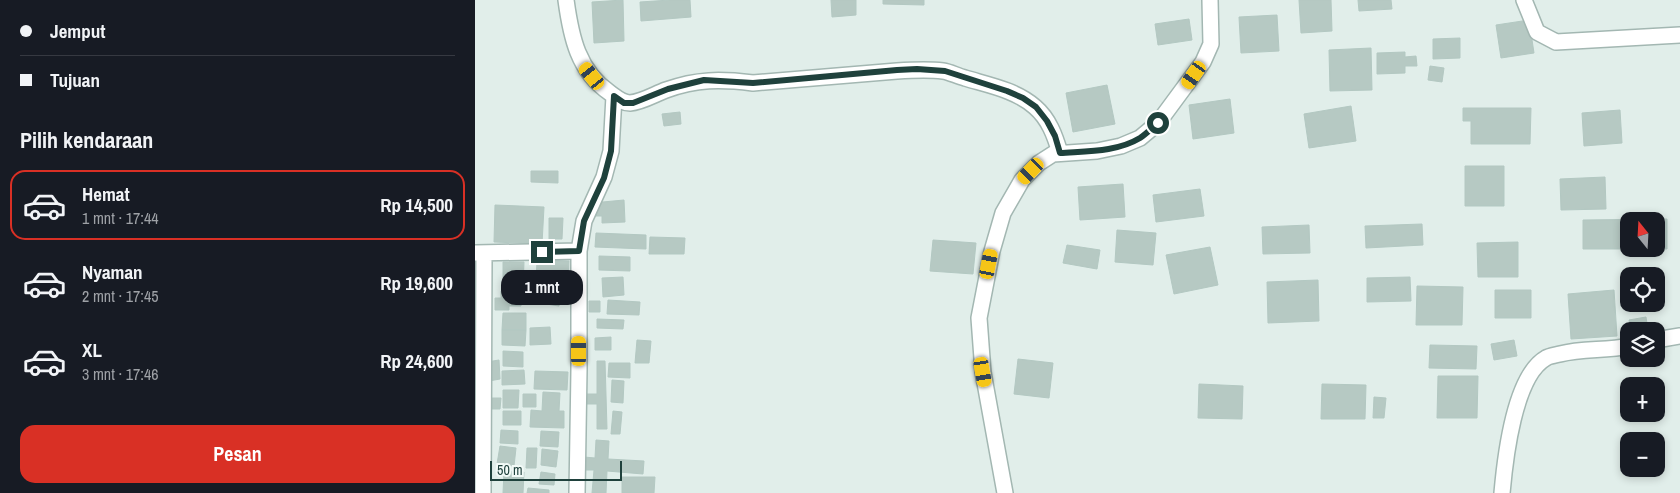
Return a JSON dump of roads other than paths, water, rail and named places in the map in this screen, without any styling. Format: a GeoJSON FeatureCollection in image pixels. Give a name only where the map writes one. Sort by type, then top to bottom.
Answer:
{"type":"FeatureCollection","features":[{"type":"Feature","properties":{"kind":"street"},"geometry":{"type":"LineString","coordinates":[[566,0],[571,33],[583,65],[600,86],[624,103],[633,103],[668,89],[704,80],[753,83],[897,70],[945,71],[1007,91],[1023,98],[1036,107],[1047,121],[1055,136],[1060,153]]}},
{"type":"Feature","properties":{"kind":"street"},"geometry":{"type":"LineString","coordinates":[[1005,493],[983,372],[979,318],[992,250],[1003,213],[1023,180],[1033,169],[1053,154],[1097,151],[1121,146],[1140,138],[1158,123],[1203,62],[1211,44],[1210,0]]}},
{"type":"Feature","properties":{"kind":"street"},"geometry":{"type":"LineString","coordinates":[[1524,0],[1537,32],[1556,42],[1680,35]]}},
{"type":"Feature","properties":{"kind":"street"},"geometry":{"type":"LineString","coordinates":[[577,493],[579,251],[584,221],[604,178],[611,151],[614,96]]}},
{"type":"Feature","properties":{"kind":"street"},"geometry":{"type":"LineString","coordinates":[[483,493],[480,253],[579,251]]}},
{"type":"Feature","properties":{"kind":"street"},"geometry":{"type":"LineString","coordinates":[[1665,338],[1680,336]]}},
{"type":"Feature","properties":{"kind":"street"},"geometry":{"type":"LineString","coordinates":[[1502,493],[1504,464],[1515,410],[1528,376],[1545,358],[1577,350],[1620,347]]}}]}
